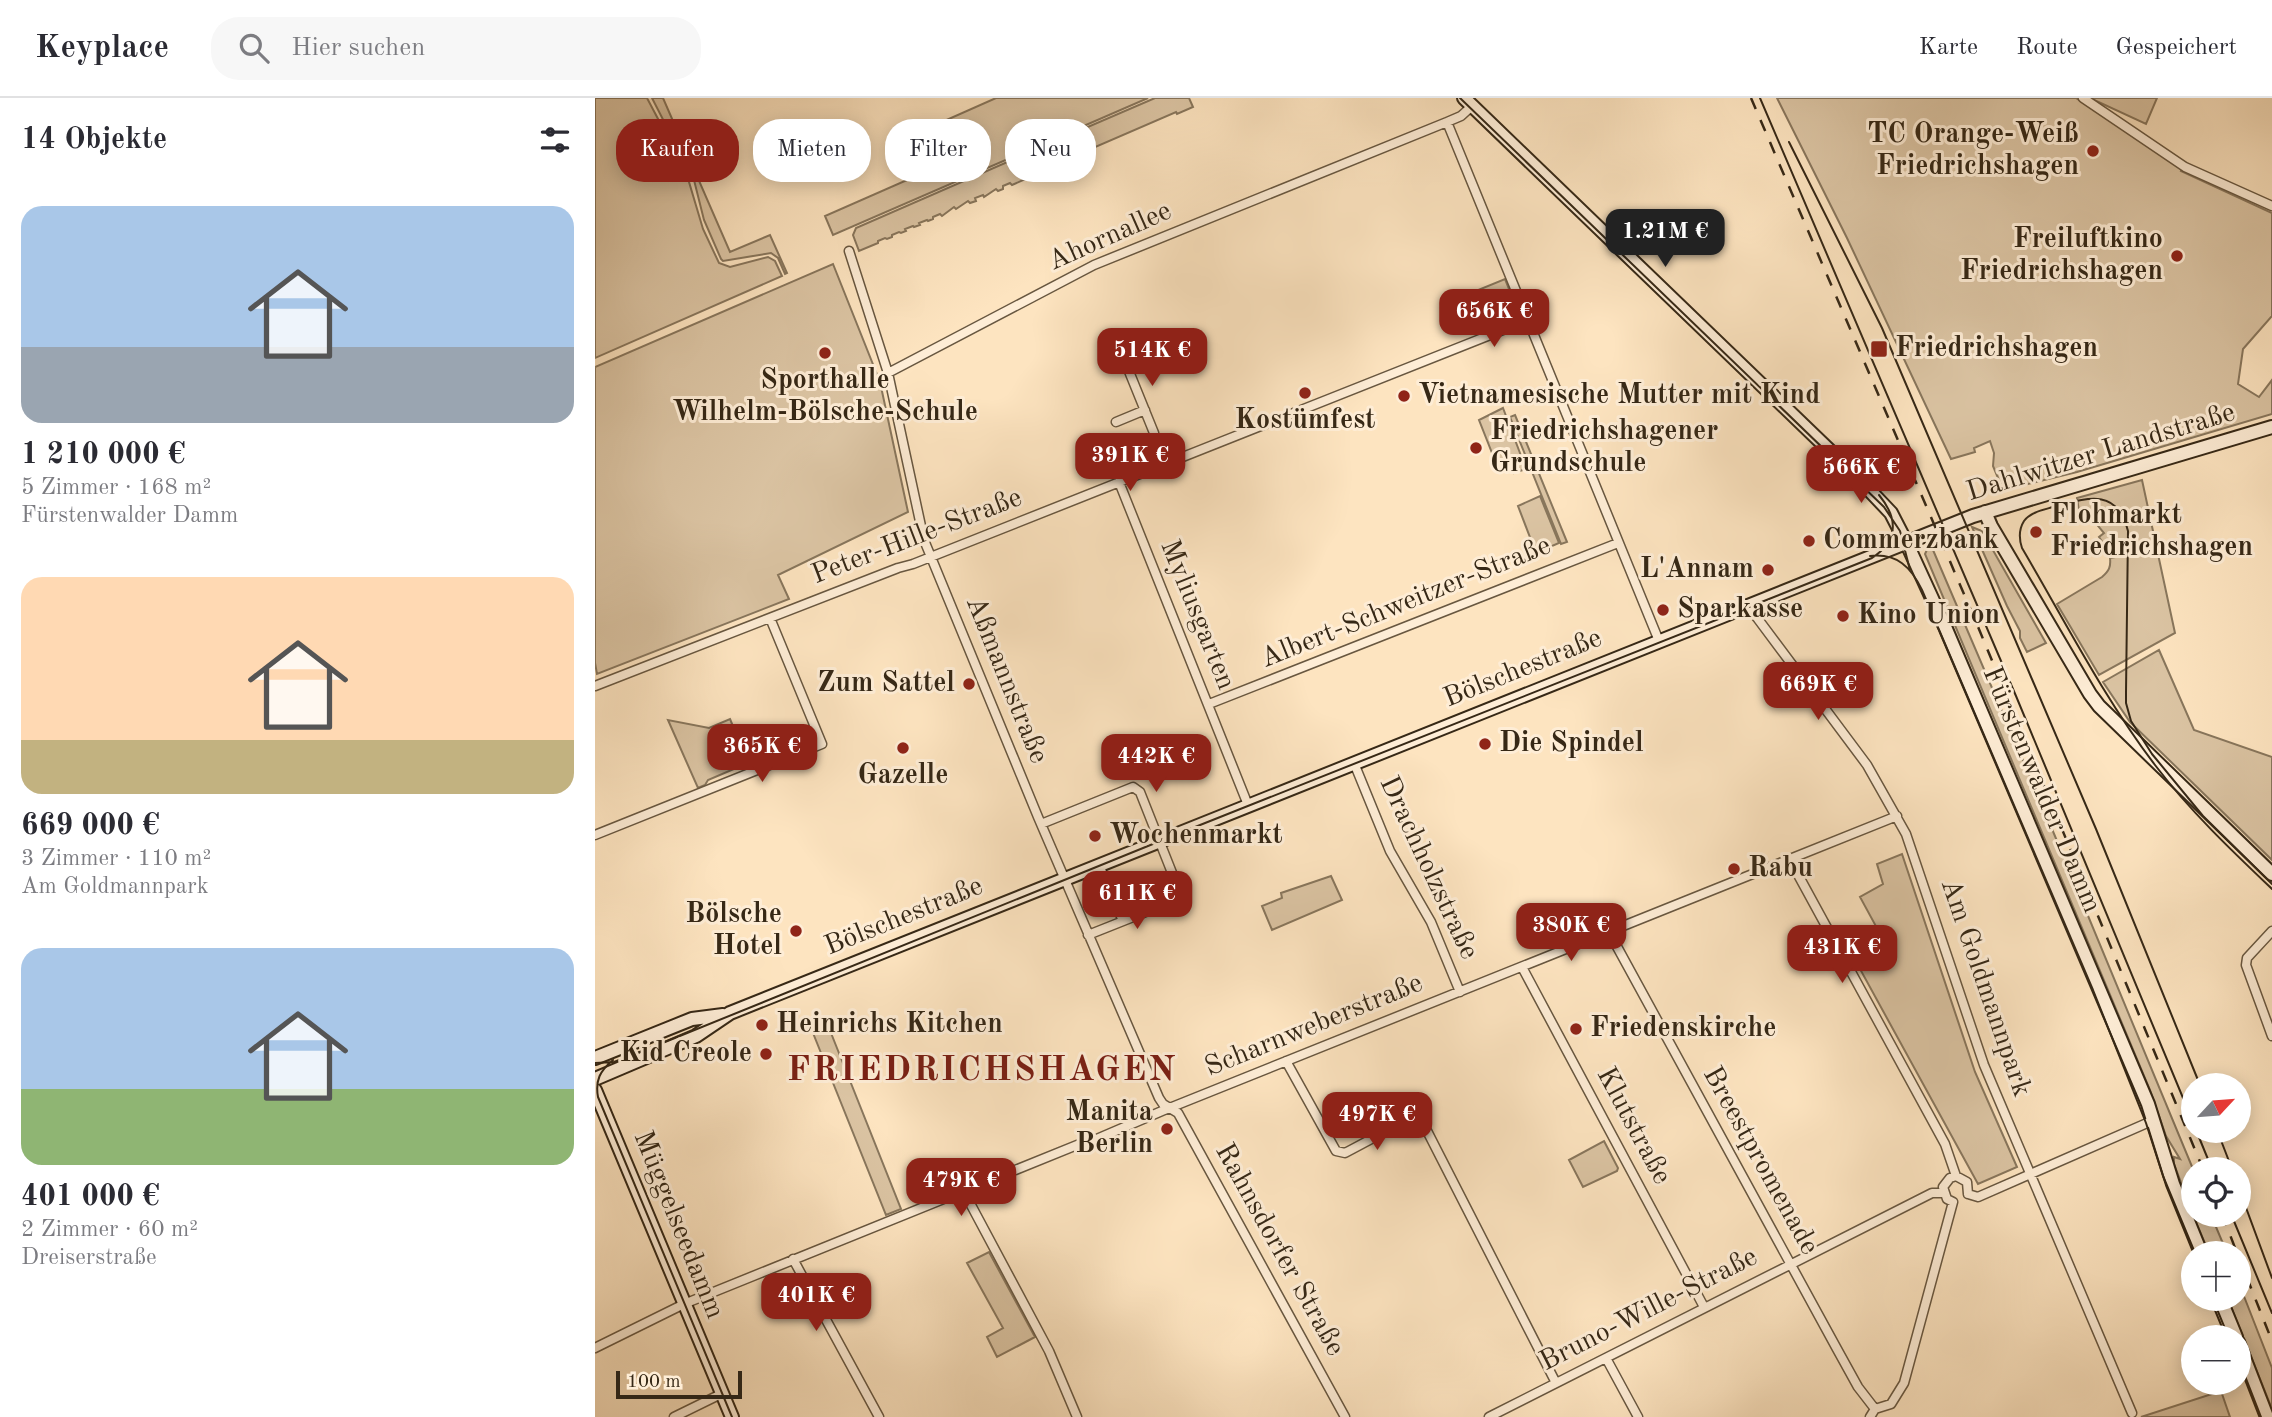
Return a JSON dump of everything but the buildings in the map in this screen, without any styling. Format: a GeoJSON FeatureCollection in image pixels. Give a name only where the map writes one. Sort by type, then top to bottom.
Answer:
{"type":"FeatureCollection","features":[{"type":"Feature","properties":{"kind":"main road","name":"Fürstenwalder Damm"},"geometry":{"type":"LineString","coordinates":[[1468,102],[1855,475],[1891,513],[1946,629],[2154,1120],[2173,1184],[2196,1241]]}},
{"type":"Feature","properties":{"kind":"main road","name":"Dahlwitzer Landstraße"},"geometry":{"type":"LineString","coordinates":[[1906,543],[1985,512],[2272,427]]}},
{"type":"Feature","properties":{"kind":"main road"},"geometry":{"type":"LineString","coordinates":[[1985,512],[2089,694],[2272,874]]}},
{"type":"Feature","properties":{"kind":"main road","name":"Bölschestraße"},"geometry":{"type":"LineString","coordinates":[[595,1079],[696,1036],[727,1014],[1906,543]]}},
{"type":"Feature","properties":{"kind":"main road","name":"Bölschestraße"},"geometry":{"type":"LineString","coordinates":[[595,1058],[691,1019],[727,1014]]}},
{"type":"Feature","properties":{"kind":"main road","name":"Müggelseedamm"},"geometry":{"type":"LineString","coordinates":[[595,1090],[599,1110],[732,1417]]}},
{"type":"Feature","properties":{"kind":"main road"},"geometry":{"type":"LineString","coordinates":[[2251,1376],[2267,1417]]}},
{"type":"Feature","properties":{"kind":"street"},"geometry":{"type":"LineString","coordinates":[[2083,98],[2185,167],[2272,206]]}},
{"type":"Feature","properties":{"kind":"street","name":"Ahornallee"},"geometry":{"type":"LineString","coordinates":[[888,373],[1094,265],[1461,116],[1468,102]]}},
{"type":"Feature","properties":{"kind":"street"},"geometry":{"type":"LineString","coordinates":[[1447,122],[1659,641]]}},
{"type":"Feature","properties":{"kind":"street","name":"Aßmannstraße"},"geometry":{"type":"LineString","coordinates":[[849,251],[888,373],[924,540],[1088,935],[1159,1098],[1169,1108]]}},
{"type":"Feature","properties":{"kind":"street","name":"Peter-Hille-Straße"},"geometry":{"type":"LineString","coordinates":[[595,686],[1528,320]]}},
{"type":"Feature","properties":{"kind":"street"},"geometry":{"type":"LineString","coordinates":[[1122,354],[1154,433]]}},
{"type":"Feature","properties":{"kind":"street"},"geometry":{"type":"LineString","coordinates":[[1116,422],[1145,410]]}},
{"type":"Feature","properties":{"kind":"street","name":"Myliusgarten"},"geometry":{"type":"LineString","coordinates":[[1119,482],[1248,805]]}},
{"type":"Feature","properties":{"kind":"street","name":"Albert-Schweitzer-Straße"},"geometry":{"type":"LineString","coordinates":[[1209,704],[1618,542]]}},
{"type":"Feature","properties":{"kind":"street","name":"Am Goldmannpark"},"geometry":{"type":"LineString","coordinates":[[1747,606],[1852,743],[1898,816],[1916,859],[1983,1065],[2132,1413]]}},
{"type":"Feature","properties":{"kind":"street"},"geometry":{"type":"LineString","coordinates":[[595,835],[822,744],[770,618]]}},
{"type":"Feature","properties":{"kind":"street","name":"Drachholzstraße"},"geometry":{"type":"LineString","coordinates":[[1354,763],[1390,851],[1438,937],[1460,992]]}},
{"type":"Feature","properties":{"kind":"street"},"geometry":{"type":"LineString","coordinates":[[1041,824],[1133,787],[1140,792],[1180,893],[1175,900],[1088,935]]}},
{"type":"Feature","properties":{"kind":"street","name":"Scharnweberstraße"},"geometry":{"type":"LineString","coordinates":[[595,1348],[684,1304],[793,1259],[1898,816]]}},
{"type":"Feature","properties":{"kind":"street"},"geometry":{"type":"LineString","coordinates":[[1790,860],[1945,1144],[1956,1176],[1967,1182],[1968,1194],[1964,1199],[1953,1202],[1943,1193],[1946,1181],[1956,1176]]}},
{"type":"Feature","properties":{"kind":"street"},"geometry":{"type":"LineString","coordinates":[[1099,865],[1123,921]]}},
{"type":"Feature","properties":{"kind":"street"},"geometry":{"type":"LineString","coordinates":[[2272,931],[2247,958],[2246,965],[2272,1036]]}},
{"type":"Feature","properties":{"kind":"street","name":"Breestpromenade"},"geometry":{"type":"LineString","coordinates":[[1609,932],[1872,1413]]}},
{"type":"Feature","properties":{"kind":"street","name":"Klutstraße"},"geometry":{"type":"LineString","coordinates":[[1522,967],[1705,1307]]}},
{"type":"Feature","properties":{"kind":"street"},"geometry":{"type":"LineString","coordinates":[[1286,1061],[1336,1151],[1340,1153],[1345,1153],[1408,1120],[1415,1118],[1423,1123],[1556,1383]]}},
{"type":"Feature","properties":{"kind":"street","name":"Rahnsdorfer Straße"},"geometry":{"type":"LineString","coordinates":[[1169,1108],[1178,1113],[1345,1417]]}},
{"type":"Feature","properties":{"kind":"street"},"geometry":{"type":"LineString","coordinates":[[1968,1194],[1978,1197],[2154,1120]]}},
{"type":"Feature","properties":{"kind":"street"},"geometry":{"type":"LineString","coordinates":[[963,1191],[1049,1351],[1077,1417]]}},
{"type":"Feature","properties":{"kind":"street","name":"Bruno-Wille-Straße"},"geometry":{"type":"LineString","coordinates":[[1489,1417],[1932,1193],[1943,1193]]}},
{"type":"Feature","properties":{"kind":"street"},"geometry":{"type":"LineString","coordinates":[[1872,1413],[1891,1404],[1904,1383],[1953,1202]]}},
{"type":"Feature","properties":{"kind":"street"},"geometry":{"type":"LineString","coordinates":[[793,1259],[879,1417]]}},
{"type":"Feature","properties":{"kind":"street"},"geometry":{"type":"LineString","coordinates":[[1606,1359],[1638,1417]]}},
{"type":"Feature","properties":{"kind":"street"},"geometry":{"type":"LineString","coordinates":[[674,1417],[722,1394]]}},
{"type":"Feature","properties":{"kind":"shaded area"},"geometry":{"type":"Polygon","coordinates":[[[595,98],[647,98],[658,119],[616,119],[616,182],[689,182],[703,229],[719,263],[730,267],[768,257],[775,261],[782,276],[595,358],[595,98]]]}},
{"type":"Feature","properties":{"kind":"shaded area"},"geometry":{"type":"Polygon","coordinates":[[[652,98],[663,98],[672,119],[663,119],[652,98]]]}},
{"type":"Feature","properties":{"kind":"shaded area"},"geometry":{"type":"Polygon","coordinates":[[[996,98],[1148,98],[1096,121],[1005,119],[1005,160],[991,166],[991,119],[949,119],[996,98]]]}},
{"type":"Feature","properties":{"kind":"shaded area"},"geometry":{"type":"Polygon","coordinates":[[[1155,98],[1189,98],[1193,107],[1096,147],[1096,123],[1155,98]]]}},
{"type":"Feature","properties":{"kind":"shaded area"},"geometry":{"type":"Polygon","coordinates":[[[1777,98],[2076,98],[2182,169],[2181,171],[2272,213],[2272,316],[2243,349],[2238,384],[2259,397],[2272,380],[2272,414],[2077,472],[2003,490],[1993,466],[1994,453],[1990,441],[1974,448],[1975,452],[1951,459],[1847,238],[1777,98]]]}},
{"type":"Feature","properties":{"kind":"shaded area"},"geometry":{"type":"Polygon","coordinates":[[[2090,98],[2157,98],[2146,124],[2090,98]]]}},
{"type":"Feature","properties":{"kind":"shaded area"},"geometry":{"type":"Polygon","coordinates":[[[1005,163],[1005,182],[1019,182],[1003,186],[1003,189],[998,191],[996,189],[984,197],[975,198],[976,201],[968,201],[956,209],[954,207],[942,216],[940,214],[859,251],[853,235],[856,228],[962,182],[991,182],[991,169],[1005,163]]]}},
{"type":"Feature","properties":{"kind":"shaded area"},"geometry":{"type":"Polygon","coordinates":[[[694,182],[700,182],[730,252],[770,235],[787,273],[785,274],[778,258],[771,253],[723,261],[704,220],[694,182]]]}},
{"type":"Feature","properties":{"kind":"shaded area"},"geometry":{"type":"Polygon","coordinates":[[[903,182],[955,182],[833,235],[825,216],[903,182]]]}},
{"type":"Feature","properties":{"kind":"shaded area"},"geometry":{"type":"Polygon","coordinates":[[[833,264],[880,382],[908,512],[778,575],[789,599],[597,674],[595,367],[833,264]]]}},
{"type":"Feature","properties":{"kind":"shaded area"},"geometry":{"type":"Polygon","coordinates":[[[1505,279],[1518,311],[1473,330],[1461,297],[1505,279]]]}},
{"type":"Feature","properties":{"kind":"shaded area"},"geometry":{"type":"Polygon","coordinates":[[[1503,408],[1526,469],[1514,473],[1508,459],[1496,463],[1479,420],[1503,408]]]}},
{"type":"Feature","properties":{"kind":"shaded area"},"geometry":{"type":"Polygon","coordinates":[[[1515,415],[1567,542],[1561,544],[1510,417],[1515,415]]]}},
{"type":"Feature","properties":{"kind":"shaded area"},"geometry":{"type":"Polygon","coordinates":[[[2142,480],[2175,633],[2099,675],[2057,604],[2102,577],[2109,569],[2110,558],[2116,557],[2115,551],[2109,552],[2099,537],[2104,533],[2090,516],[2085,519],[2079,511],[2077,498],[2142,480]]]}},
{"type":"Feature","properties":{"kind":"shaded area"},"geometry":{"type":"Polygon","coordinates":[[[1540,496],[1559,543],[1536,553],[1518,506],[1540,496]]]}},
{"type":"Feature","properties":{"kind":"shaded area"},"geometry":{"type":"Polygon","coordinates":[[[1972,527],[1982,531],[2046,643],[2027,652],[1972,527]]]}},
{"type":"Feature","properties":{"kind":"shaded area"},"geometry":{"type":"Polygon","coordinates":[[[1930,543],[2188,1157],[2181,1157],[2181,1182],[2174,1157],[2180,1159],[2166,1136],[2150,1090],[1925,554],[1930,543]]]}},
{"type":"Feature","properties":{"kind":"shaded area"},"geometry":{"type":"Polygon","coordinates":[[[2159,650],[2194,730],[2272,757],[2272,860],[2130,722],[2103,682],[2159,650]]]}},
{"type":"Feature","properties":{"kind":"shaded area"},"geometry":{"type":"Polygon","coordinates":[[[730,719],[748,763],[708,780],[698,788],[668,720],[709,728],[730,719]]]}},
{"type":"Feature","properties":{"kind":"shaded area"},"geometry":{"type":"Polygon","coordinates":[[[1902,854],[1975,1072],[2017,1167],[1978,1184],[1860,969],[1890,952],[1860,897],[1883,884],[1877,864],[1902,854]]]}},
{"type":"Feature","properties":{"kind":"shaded area"},"geometry":{"type":"Polygon","coordinates":[[[1331,876],[1342,900],[1272,930],[1262,906],[1282,898],[1281,893],[1331,876]]]}},
{"type":"Feature","properties":{"kind":"shaded area"},"geometry":{"type":"Polygon","coordinates":[[[829,1028],[901,1209],[886,1215],[813,1033],[829,1028]]]}},
{"type":"Feature","properties":{"kind":"shaded area"},"geometry":{"type":"Polygon","coordinates":[[[1604,1141],[1618,1168],[1617,1171],[1583,1187],[1569,1160],[1604,1141]]]}},
{"type":"Feature","properties":{"kind":"shaded area"},"geometry":{"type":"Polygon","coordinates":[[[2198,1227],[2216,1227],[2222,1241],[2204,1241],[2198,1227]]]}},
{"type":"Feature","properties":{"kind":"shaded area"},"geometry":{"type":"Polygon","coordinates":[[[989,1252],[1035,1337],[997,1357],[987,1337],[1003,1328],[967,1263],[989,1252]]]}},
{"type":"Feature","properties":{"kind":"shaded area"},"geometry":{"type":"Polygon","coordinates":[[[2233,1311],[2250,1311],[2272,1368],[2272,1409],[2251,1356],[2251,1325],[2238,1325],[2233,1311]]]}},
{"type":"Feature","properties":{"kind":"shaded area"},"geometry":{"type":"Polygon","coordinates":[[[2209,1395],[2222,1395],[2230,1417],[2141,1417],[2209,1395]]]}},
{"type":"Feature","properties":{"kind":"tunnel"},"geometry":{"type":"LineString","coordinates":[[1154,433],[1160,447]]}},
{"type":"Feature","properties":{"kind":"tram line"},"geometry":{"type":"LineString","coordinates":[[1460,98],[1884,507],[1900,531],[1910,570]]}},
{"type":"Feature","properties":{"kind":"tram line"},"geometry":{"type":"LineString","coordinates":[[1760,98],[2016,696],[2181,1093]]}},
{"type":"Feature","properties":{"kind":"tram line"},"geometry":{"type":"LineString","coordinates":[[1789,142],[1882,328],[2096,829],[2195,1073]]}},
{"type":"Feature","properties":{"kind":"tram line"},"geometry":{"type":"LineString","coordinates":[[595,1063],[614,1062],[665,1042],[1180,833],[1872,558],[1887,544],[1893,528],[1890,512],[1879,495]]}},
{"type":"Feature","properties":{"kind":"tram line"},"geometry":{"type":"LineString","coordinates":[[2272,884],[2203,816],[2152,754],[2131,721],[2126,703],[2128,531],[2123,517],[2116,507],[2099,499],[2078,501],[2030,515],[2021,527],[2022,548],[2119,713],[2182,798],[2272,889]]}},
{"type":"Feature","properties":{"kind":"tram line"},"geometry":{"type":"LineString","coordinates":[[1870,556],[1888,557],[1902,563],[1922,590],[2093,990],[2190,1241]]}},
{"type":"Feature","properties":{"kind":"tram line"},"geometry":{"type":"LineString","coordinates":[[613,1060],[599,1076],[598,1097],[732,1417]]}},
{"type":"Feature","properties":{"kind":"tram line"},"geometry":{"type":"LineString","coordinates":[[2201,1143],[2207,1157]]}},
{"type":"Feature","properties":{"kind":"tram line"},"geometry":{"type":"LineString","coordinates":[[2222,1143],[2227,1157]]}},
{"type":"Feature","properties":{"kind":"tram line"},"geometry":{"type":"LineString","coordinates":[[2251,1221],[2272,1278]]}},
{"type":"Feature","properties":{"kind":"tram line"},"geometry":{"type":"LineString","coordinates":[[2236,1227],[2272,1313]]}},
{"type":"Feature","properties":{"kind":"tram line"},"geometry":{"type":"LineString","coordinates":[[2215,1311],[2221,1325]]}},
{"type":"Feature","properties":{"kind":"tram line"},"geometry":{"type":"LineString","coordinates":[[2251,1391],[2261,1417]]}},
{"type":"Feature","properties":{"kind":"railway"},"geometry":{"type":"LineString","coordinates":[[1751,98],[1976,622],[2198,1157]]}},
{"type":"Feature","properties":{"kind":"railway"},"geometry":{"type":"LineString","coordinates":[[2227,1227],[2232,1241]]}},
{"type":"Feature","properties":{"kind":"railway"},"geometry":{"type":"LineString","coordinates":[[2251,1288],[2272,1341]]}},
{"type":"Feature","properties":{"kind":"place","name":"TC Orange-Weiß Friedrichshagen"},"geometry":{"type":"Point","coordinates":[2093,151]}},
{"type":"Feature","properties":{"kind":"place","name":"Freiluftkino Friedrichshagen"},"geometry":{"type":"Point","coordinates":[2177,256]}},
{"type":"Feature","properties":{"kind":"place","name":"Friedrichshagen"},"geometry":{"type":"Point","coordinates":[1879,349]}},
{"type":"Feature","properties":{"kind":"place","name":"Sporthalle Wilhelm-Bölsche-Schule"},"geometry":{"type":"Point","coordinates":[825,353]}},
{"type":"Feature","properties":{"kind":"place","name":"Kostümfest"},"geometry":{"type":"Point","coordinates":[1305,393]}},
{"type":"Feature","properties":{"kind":"place","name":"Vietnamesische Mutter mit Kind"},"geometry":{"type":"Point","coordinates":[1404,396]}},
{"type":"Feature","properties":{"kind":"place","name":"Friedrichshagener Grundschule"},"geometry":{"type":"Point","coordinates":[1476,448]}},
{"type":"Feature","properties":{"kind":"place","name":"Flohmarkt Friedrichshagen"},"geometry":{"type":"Point","coordinates":[2036,532]}},
{"type":"Feature","properties":{"kind":"place","name":"Commerzbank"},"geometry":{"type":"Point","coordinates":[1809,541]}},
{"type":"Feature","properties":{"kind":"place","name":"L'Annam"},"geometry":{"type":"Point","coordinates":[1768,570]}},
{"type":"Feature","properties":{"kind":"place","name":"Sparkasse"},"geometry":{"type":"Point","coordinates":[1663,610]}},
{"type":"Feature","properties":{"kind":"place","name":"Kino Union"},"geometry":{"type":"Point","coordinates":[1843,616]}},
{"type":"Feature","properties":{"kind":"place","name":"Zum Sattel"},"geometry":{"type":"Point","coordinates":[969,684]}},
{"type":"Feature","properties":{"kind":"place","name":"Die Spindel"},"geometry":{"type":"Point","coordinates":[1485,744]}},
{"type":"Feature","properties":{"kind":"place","name":"Gazelle"},"geometry":{"type":"Point","coordinates":[903,748]}},
{"type":"Feature","properties":{"kind":"place","name":"Wochenmarkt"},"geometry":{"type":"Point","coordinates":[1095,836]}},
{"type":"Feature","properties":{"kind":"place","name":"Rabu"},"geometry":{"type":"Point","coordinates":[1734,869]}},
{"type":"Feature","properties":{"kind":"place","name":"Bölsche Hotel"},"geometry":{"type":"Point","coordinates":[796,931]}},
{"type":"Feature","properties":{"kind":"place","name":"Heinrichs Kitchen"},"geometry":{"type":"Point","coordinates":[762,1025]}},
{"type":"Feature","properties":{"kind":"place","name":"Friedenskirche"},"geometry":{"type":"Point","coordinates":[1576,1029]}},
{"type":"Feature","properties":{"kind":"place","name":"Kid Creole"},"geometry":{"type":"Point","coordinates":[766,1054]}},
{"type":"Feature","properties":{"kind":"place","name":"Manita Berlin"},"geometry":{"type":"Point","coordinates":[1167,1129]}},
{"type":"Feature","properties":{"kind":"district","name":"FRIEDRICHSHAGEN"},"geometry":{"type":"Point","coordinates":[982,1070]}}]}
